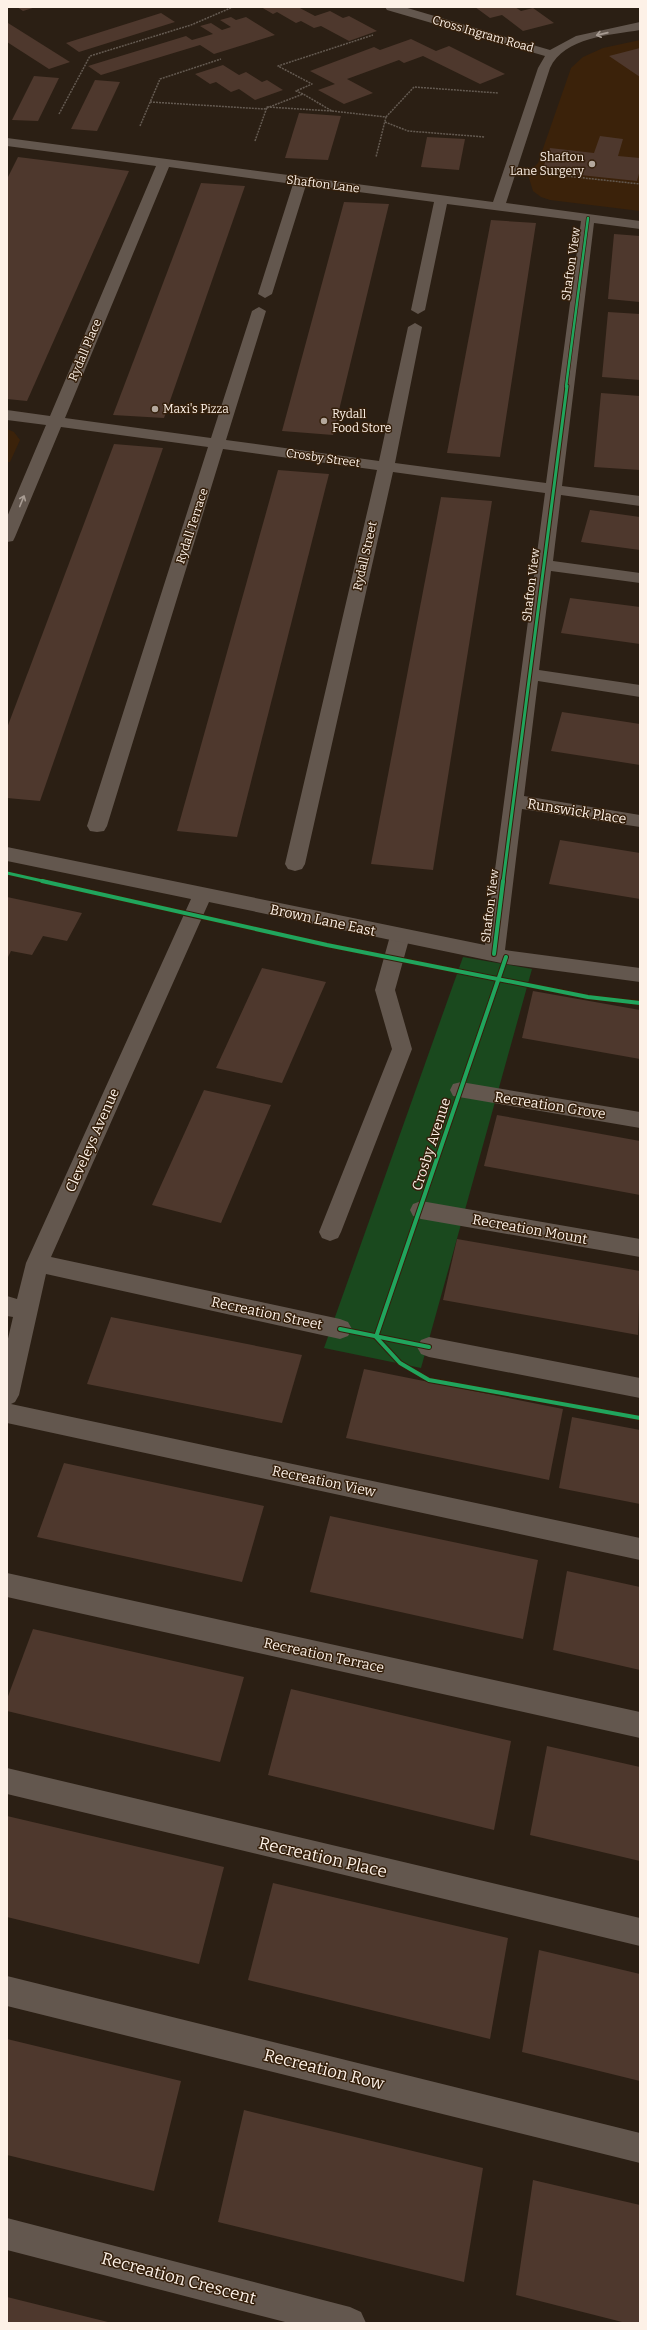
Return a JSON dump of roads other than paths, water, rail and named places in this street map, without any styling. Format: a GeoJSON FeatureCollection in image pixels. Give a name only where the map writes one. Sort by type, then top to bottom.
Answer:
{"type":"FeatureCollection","features":[{"type":"Feature","properties":{"kind":"street","name":"Cross Ingram Road"},"geometry":{"type":"LineString","coordinates":[[391,7],[552,54]]}},
{"type":"Feature","properties":{"kind":"street"},"geometry":{"type":"LineString","coordinates":[[498,207],[544,68],[552,54],[564,45],[583,39],[640,26]]}},
{"type":"Feature","properties":{"kind":"street","name":"Shafton Lane"},"geometry":{"type":"LineString","coordinates":[[7,142],[640,225]]}},
{"type":"Feature","properties":{"kind":"street","name":"Rydall Place"},"geometry":{"type":"LineString","coordinates":[[7,537],[54,421],[164,163]]}},
{"type":"Feature","properties":{"kind":"street"},"geometry":{"type":"LineString","coordinates":[[265,294],[301,181]]}},
{"type":"Feature","properties":{"kind":"street"},"geometry":{"type":"LineString","coordinates":[[418,310],[441,199]]}},
{"type":"Feature","properties":{"kind":"street","name":"Shafton View"},"geometry":{"type":"LineString","coordinates":[[494,954],[544,565],[552,490],[588,218]]}},
{"type":"Feature","properties":{"kind":"street","name":"Rydall Terrace"},"geometry":{"type":"LineString","coordinates":[[97,826],[259,312]]}},
{"type":"Feature","properties":{"kind":"street","name":"Rydall Street"},"geometry":{"type":"LineString","coordinates":[[295,864],[386,467],[415,327]]}},
{"type":"Feature","properties":{"kind":"street","name":"Crosby Street"},"geometry":{"type":"LineString","coordinates":[[7,415],[640,502]]}},
{"type":"Feature","properties":{"kind":"street"},"geometry":{"type":"LineString","coordinates":[[544,565],[640,578]]}},
{"type":"Feature","properties":{"kind":"street"},"geometry":{"type":"LineString","coordinates":[[530,674],[640,691]]}},
{"type":"Feature","properties":{"kind":"street","name":"Runswick Place"},"geometry":{"type":"LineString","coordinates":[[513,801],[640,821]]}},
{"type":"Feature","properties":{"kind":"street","name":"Brown Lane East"},"geometry":{"type":"LineString","coordinates":[[7,854],[400,936],[494,954],[640,975]]}},
{"type":"Feature","properties":{"kind":"street","name":"Cleveleys Avenue"},"geometry":{"type":"LineString","coordinates":[[7,1395],[17,1308],[202,895]]}},
{"type":"Feature","properties":{"kind":"street","name":"Recreation Grove"},"geometry":{"type":"LineString","coordinates":[[461,1090],[640,1120]]}},
{"type":"Feature","properties":{"kind":"street","name":"Recreation Mount"},"geometry":{"type":"LineString","coordinates":[[421,1210],[640,1248]]}},
{"type":"Feature","properties":{"kind":"street","name":"Recreation Street"},"geometry":{"type":"LineString","coordinates":[[37,1264],[340,1329]]}},
{"type":"Feature","properties":{"kind":"street"},"geometry":{"type":"LineString","coordinates":[[429,1347],[640,1388]]}},
{"type":"Feature","properties":{"kind":"street","name":"Recreation View"},"geometry":{"type":"LineString","coordinates":[[7,1413],[640,1549]]}},
{"type":"Feature","properties":{"kind":"street","name":"Recreation Terrace"},"geometry":{"type":"LineString","coordinates":[[7,1585],[640,1725]]}},
{"type":"Feature","properties":{"kind":"street","name":"Recreation Place"},"geometry":{"type":"LineString","coordinates":[[7,1781],[640,1932]]}},
{"type":"Feature","properties":{"kind":"street","name":"Recreation Row"},"geometry":{"type":"LineString","coordinates":[[7,1990],[640,2148]]}},
{"type":"Feature","properties":{"kind":"street","name":"Recreation Crescent"},"geometry":{"type":"LineString","coordinates":[[7,2234],[350,2323]]}},
{"type":"Feature","properties":{"kind":"lane"},"geometry":{"type":"LineString","coordinates":[[330,1232],[402,1049],[385,990],[400,936]]}},
{"type":"Feature","properties":{"kind":"place","name":"Shafton Lane Surgery"},"geometry":{"type":"Point","coordinates":[592,164]}},
{"type":"Feature","properties":{"kind":"place","name":"Maxi's Pizza"},"geometry":{"type":"Point","coordinates":[155,409]}},
{"type":"Feature","properties":{"kind":"place","name":"Rydall Food Store"},"geometry":{"type":"Point","coordinates":[324,421]}}]}
